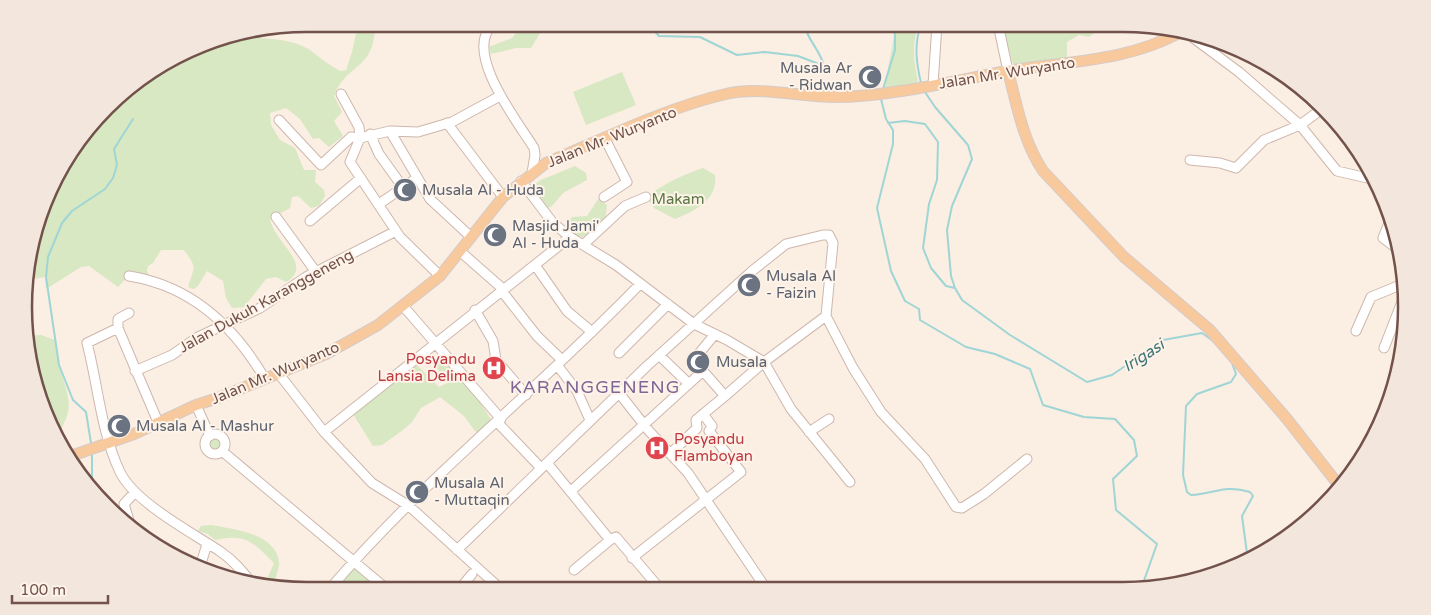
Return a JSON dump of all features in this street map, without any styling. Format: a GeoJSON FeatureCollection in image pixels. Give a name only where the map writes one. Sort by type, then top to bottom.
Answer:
{"type":"FeatureCollection","features":[{"type":"Feature","properties":{"kind":"main road","name":"Jalan Mr. Wuryanto"},"geometry":{"type":"LineString","coordinates":[[76,456],[196,405],[326,354],[378,325],[440,276],[503,197],[521,181],[546,163],[667,113],[727,93],[756,92],[835,97],[881,93],[1008,71],[1122,55],[1148,47],[1170,37]]}},
{"type":"Feature","properties":{"kind":"main road"},"geometry":{"type":"LineString","coordinates":[[1008,71],[1025,135],[1034,157],[1043,171],[1124,257],[1209,329],[1287,419],[1336,482]]}},
{"type":"Feature","properties":{"kind":"street"},"geometry":{"type":"LineString","coordinates":[[489,32],[485,50],[489,74],[500,96],[534,148],[535,155],[532,173]]}},
{"type":"Feature","properties":{"kind":"street"},"geometry":{"type":"LineString","coordinates":[[933,85],[936,32]]}},
{"type":"Feature","properties":{"kind":"street"},"geometry":{"type":"LineString","coordinates":[[1000,32],[1008,71]]}},
{"type":"Feature","properties":{"kind":"street"},"geometry":{"type":"LineString","coordinates":[[1201,44],[1239,72],[1300,125],[1337,171],[1366,178]]}},
{"type":"Feature","properties":{"kind":"street"},"geometry":{"type":"LineString","coordinates":[[341,94],[359,126],[360,138],[350,161],[400,237],[440,276]]}},
{"type":"Feature","properties":{"kind":"street"},"geometry":{"type":"LineString","coordinates":[[279,120],[321,165],[351,137],[360,138],[370,134],[390,131],[418,132],[447,123],[500,96]]}},
{"type":"Feature","properties":{"kind":"street"},"geometry":{"type":"LineString","coordinates":[[1190,160],[1220,163],[1236,168],[1264,140],[1300,125],[1318,113]]}},
{"type":"Feature","properties":{"kind":"street"},"geometry":{"type":"LineString","coordinates":[[447,123],[503,197]]}},
{"type":"Feature","properties":{"kind":"street"},"geometry":{"type":"LineString","coordinates":[[390,131],[430,199],[472,237]]}},
{"type":"Feature","properties":{"kind":"street"},"geometry":{"type":"LineString","coordinates":[[370,134],[379,154],[402,186]]}},
{"type":"Feature","properties":{"kind":"street"},"geometry":{"type":"LineString","coordinates":[[604,197],[627,182],[605,139]]}},
{"type":"Feature","properties":{"kind":"street"},"geometry":{"type":"LineString","coordinates":[[310,221],[360,178]]}},
{"type":"Feature","properties":{"kind":"street"},"geometry":{"type":"LineString","coordinates":[[379,204],[402,186],[417,178]]}},
{"type":"Feature","properties":{"kind":"street"},"geometry":{"type":"LineString","coordinates":[[521,181],[553,223],[570,237],[640,284],[694,324],[764,362],[784,399],[850,482]]}},
{"type":"Feature","properties":{"kind":"street"},"geometry":{"type":"LineString","coordinates":[[583,245],[625,206],[646,197]]}},
{"type":"Feature","properties":{"kind":"street"},"geometry":{"type":"LineString","coordinates":[[276,217],[316,272]]}},
{"type":"Feature","properties":{"kind":"street"},"geometry":{"type":"LineString","coordinates":[[1387,229],[1383,238],[1391,244]]}},
{"type":"Feature","properties":{"kind":"street","name":"Jalan Dukuh Karanggeneng"},"geometry":{"type":"LineString","coordinates":[[135,371],[172,355],[198,337],[260,308],[316,272],[396,231]]}},
{"type":"Feature","properties":{"kind":"street"},"geometry":{"type":"LineString","coordinates":[[457,550],[618,393],[786,244],[823,235],[832,237],[826,316],[853,368],[881,412],[925,459],[956,507],[962,508],[984,494],[1027,459]]}},
{"type":"Feature","properties":{"kind":"street"},"geometry":{"type":"LineString","coordinates":[[324,432],[475,310],[570,237]]}},
{"type":"Feature","properties":{"kind":"street"},"geometry":{"type":"LineString","coordinates":[[461,252],[502,289],[516,312],[560,363],[577,391],[590,420]]}},
{"type":"Feature","properties":{"kind":"street"},"geometry":{"type":"LineString","coordinates":[[535,265],[567,311],[592,332]]}},
{"type":"Feature","properties":{"kind":"street"},"geometry":{"type":"LineString","coordinates":[[129,276],[151,280],[177,291],[202,306],[225,324],[249,352],[265,379]]}},
{"type":"Feature","properties":{"kind":"street"},"geometry":{"type":"LineString","coordinates":[[336,582],[409,506],[560,363],[640,284]]}},
{"type":"Feature","properties":{"kind":"street"},"geometry":{"type":"LineString","coordinates":[[1356,331],[1372,296],[1398,286]]}},
{"type":"Feature","properties":{"kind":"street"},"geometry":{"type":"LineString","coordinates":[[619,353],[668,304]]}},
{"type":"Feature","properties":{"kind":"street"},"geometry":{"type":"LineString","coordinates":[[404,306],[499,421],[571,491],[610,540]]}},
{"type":"Feature","properties":{"kind":"street"},"geometry":{"type":"LineString","coordinates":[[475,310],[493,341],[496,360],[526,395]]}},
{"type":"Feature","properties":{"kind":"street"},"geometry":{"type":"LineString","coordinates":[[1384,348],[1398,312]]}},
{"type":"Feature","properties":{"kind":"street"},"geometry":{"type":"LineString","coordinates":[[129,313],[119,317],[117,322],[118,328],[158,422]]}},
{"type":"Feature","properties":{"kind":"street"},"geometry":{"type":"LineString","coordinates":[[670,454],[697,428],[695,421],[764,362],[826,316]]}},
{"type":"Feature","properties":{"kind":"street"},"geometry":{"type":"LineString","coordinates":[[118,328],[87,342],[110,441],[120,473],[135,492],[222,553],[244,575]]}},
{"type":"Feature","properties":{"kind":"street"},"geometry":{"type":"LineString","coordinates":[[715,334],[692,362],[702,372],[704,371],[725,396]]}},
{"type":"Feature","properties":{"kind":"street"},"geometry":{"type":"LineString","coordinates":[[659,355],[689,384]]}},
{"type":"Feature","properties":{"kind":"street"},"geometry":{"type":"LineString","coordinates":[[571,491],[702,372]]}},
{"type":"Feature","properties":{"kind":"street"},"geometry":{"type":"LineString","coordinates":[[279,374],[324,432],[372,482],[409,506],[493,582]]}},
{"type":"Feature","properties":{"kind":"street"},"geometry":{"type":"LineString","coordinates":[[618,393],[688,473],[761,582]]}},
{"type":"Feature","properties":{"kind":"street"},"geometry":{"type":"LineString","coordinates":[[196,405],[210,436]]}},
{"type":"Feature","properties":{"kind":"street"},"geometry":{"type":"LineString","coordinates":[[632,558],[741,471],[710,431],[712,426],[703,414]]}},
{"type":"Feature","properties":{"kind":"street"},"geometry":{"type":"LineString","coordinates":[[810,432],[829,419]]}},
{"type":"Feature","properties":{"kind":"street"},"geometry":{"type":"LineString","coordinates":[[210,436],[222,436],[226,444],[222,452],[216,454],[208,450],[206,441],[210,436]]}},
{"type":"Feature","properties":{"kind":"street"},"geometry":{"type":"LineString","coordinates":[[222,452],[378,582]]}},
{"type":"Feature","properties":{"kind":"street"},"geometry":{"type":"LineString","coordinates":[[127,515],[124,504],[135,492]]}},
{"type":"Feature","properties":{"kind":"street"},"geometry":{"type":"LineString","coordinates":[[574,570],[616,536],[632,558],[654,582]]}},
{"type":"Feature","properties":{"kind":"street"},"geometry":{"type":"LineString","coordinates":[[202,562],[207,544]]}},
{"type":"Feature","properties":{"kind":"street"},"geometry":{"type":"LineString","coordinates":[[465,582],[472,574]]}},
{"type":"Feature","properties":{"kind":"green space"},"geometry":{"type":"Polygon","coordinates":[[[356,32],[374,32],[370,50],[365,58],[339,85],[334,96],[342,112],[334,121],[343,136],[329,147],[319,138],[313,139],[300,119],[286,108],[270,113],[271,125],[280,140],[295,148],[304,170],[316,170],[315,182],[324,190],[325,196],[319,206],[311,208],[298,196],[292,197],[290,208],[270,219],[278,237],[295,261],[294,275],[286,282],[276,277],[266,279],[244,307],[232,308],[226,298],[223,281],[207,271],[198,286],[194,289],[188,287],[194,268],[184,250],[161,250],[153,263],[148,266],[147,271],[149,275],[129,275],[118,287],[89,266],[81,267],[46,289],[45,277],[34,279],[38,254],[47,219],[69,170],[101,126],[140,89],[170,69],[202,53],[254,38],[260,37],[299,44],[340,71],[346,70],[356,32]]]}},
{"type":"Feature","properties":{"kind":"green space"},"geometry":{"type":"Polygon","coordinates":[[[517,32],[541,32],[531,48],[516,48],[491,54],[489,47],[512,38],[517,32]]]}},
{"type":"Feature","properties":{"kind":"green space"},"geometry":{"type":"Polygon","coordinates":[[[891,32],[916,32],[914,60],[918,82],[885,91],[892,49],[894,34],[891,32]]]}},
{"type":"Feature","properties":{"kind":"green space"},"geometry":{"type":"Polygon","coordinates":[[[1003,32],[1096,32],[1089,37],[1079,35],[1067,42],[1067,59],[1014,67],[1003,32]]]}},
{"type":"Feature","properties":{"kind":"green space"},"geometry":{"type":"Polygon","coordinates":[[[622,72],[636,105],[586,125],[573,92],[622,72]]]}},
{"type":"Feature","properties":{"kind":"green space"},"geometry":{"type":"Polygon","coordinates":[[[575,166],[586,173],[587,180],[563,193],[551,207],[546,208],[542,204],[534,185],[541,180],[575,166]]]}},
{"type":"Feature","properties":{"kind":"green space","name":"Makam"},"geometry":{"type":"Polygon","coordinates":[[[703,168],[715,175],[713,191],[704,203],[690,212],[675,219],[654,208],[646,197],[673,180],[703,168]]]}},
{"type":"Feature","properties":{"kind":"green space"},"geometry":{"type":"Polygon","coordinates":[[[598,199],[607,205],[605,224],[582,237],[574,235],[566,227],[566,221],[573,217],[587,216],[598,199]]]}},
{"type":"Feature","properties":{"kind":"green space"},"geometry":{"type":"Polygon","coordinates":[[[34,335],[41,335],[55,340],[58,361],[69,402],[67,417],[61,429],[53,413],[42,379],[34,335]]]}},
{"type":"Feature","properties":{"kind":"green space"},"geometry":{"type":"Polygon","coordinates":[[[444,359],[455,372],[446,379],[435,366],[444,359]]]}},
{"type":"Feature","properties":{"kind":"green space"},"geometry":{"type":"Polygon","coordinates":[[[414,362],[439,387],[458,378],[478,399],[492,421],[478,435],[464,416],[440,397],[421,408],[412,422],[403,430],[382,445],[373,446],[353,414],[414,362]]]}},
{"type":"Feature","properties":{"kind":"green space"},"geometry":{"type":"Polygon","coordinates":[[[215,436],[223,444],[215,452],[207,444],[215,436]]]}},
{"type":"Feature","properties":{"kind":"green space"},"geometry":{"type":"Polygon","coordinates":[[[211,525],[241,531],[262,539],[276,553],[279,563],[275,580],[267,579],[274,563],[254,545],[242,539],[226,538],[215,540],[208,534],[198,531],[201,526],[211,525]]]}},
{"type":"Feature","properties":{"kind":"green space"},"geometry":{"type":"Polygon","coordinates":[[[353,565],[374,582],[339,582],[353,565]]]}},
{"type":"Feature","properties":{"kind":"waterway"},"geometry":{"type":"LineString","coordinates":[[655,32],[659,36],[700,37],[737,55],[765,52],[798,56],[824,66],[807,32]]}},
{"type":"Feature","properties":{"kind":"waterway"},"geometry":{"type":"LineString","coordinates":[[883,89],[895,50],[894,32]]}},
{"type":"Feature","properties":{"kind":"waterway","name":"Irigasi"},"geometry":{"type":"LineString","coordinates":[[919,32],[916,53],[921,83]]}},
{"type":"Feature","properties":{"kind":"waterway","name":"Irigasi"},"geometry":{"type":"LineString","coordinates":[[925,92],[935,107],[968,145],[972,159],[952,206],[947,230],[951,276],[962,300],[1010,335],[1087,382],[1112,375],[1163,340],[1202,333],[1213,341]]}},
{"type":"Feature","properties":{"kind":"waterway"},"geometry":{"type":"LineString","coordinates":[[881,99],[886,119],[893,130],[893,144],[877,208],[891,271],[905,301],[919,309],[920,320],[966,347],[995,354],[1030,369],[1043,405],[1084,417],[1115,419],[1134,440],[1137,456],[1113,479],[1116,510],[1157,544],[1144,582]]}},
{"type":"Feature","properties":{"kind":"waterway"},"geometry":{"type":"LineString","coordinates":[[91,443],[86,412],[73,400],[59,365],[46,277],[48,257],[62,223],[72,211],[105,189],[113,178],[117,165],[114,149],[133,119]]}},
{"type":"Feature","properties":{"kind":"waterway","name":"Irigasi"},"geometry":{"type":"LineString","coordinates":[[888,123],[905,121],[925,124],[938,142],[937,180],[929,204],[923,248],[931,268],[946,286],[955,288]]}},
{"type":"Feature","properties":{"kind":"waterway","name":"Irigasi"},"geometry":{"type":"LineString","coordinates":[[1232,363],[1236,374],[1231,382],[1197,394],[1186,406],[1183,475],[1187,492],[1191,495],[1226,489],[1250,492],[1253,496],[1242,516],[1247,553]]}},
{"type":"Feature","properties":{"kind":"waterway"},"geometry":{"type":"LineString","coordinates":[[92,453],[92,478]]}},
{"type":"Feature","properties":{"kind":"place","name":"Musala Ar - Ridwan"},"geometry":{"type":"Point","coordinates":[870,77]}},
{"type":"Feature","properties":{"kind":"place","name":"Musala Al - Huda"},"geometry":{"type":"Point","coordinates":[405,190]}},
{"type":"Feature","properties":{"kind":"place","name":"Masjid Jami' Al - Huda"},"geometry":{"type":"Point","coordinates":[495,235]}},
{"type":"Feature","properties":{"kind":"place","name":"Musala Al - Faizin"},"geometry":{"type":"Point","coordinates":[749,285]}},
{"type":"Feature","properties":{"kind":"place","name":"Musala"},"geometry":{"type":"Point","coordinates":[698,362]}},
{"type":"Feature","properties":{"kind":"place","name":"Posyandu Lansia Delima"},"geometry":{"type":"Point","coordinates":[494,368]}},
{"type":"Feature","properties":{"kind":"place","name":"Musala Al - Mashur"},"geometry":{"type":"Point","coordinates":[119,426]}},
{"type":"Feature","properties":{"kind":"place","name":"Posyandu Flamboyan"},"geometry":{"type":"Point","coordinates":[657,448]}},
{"type":"Feature","properties":{"kind":"place","name":"Musala Al - Muttaqin"},"geometry":{"type":"Point","coordinates":[417,492]}},
{"type":"Feature","properties":{"kind":"district","name":"KARANGGENENG"},"geometry":{"type":"Point","coordinates":[595,387]}}]}
